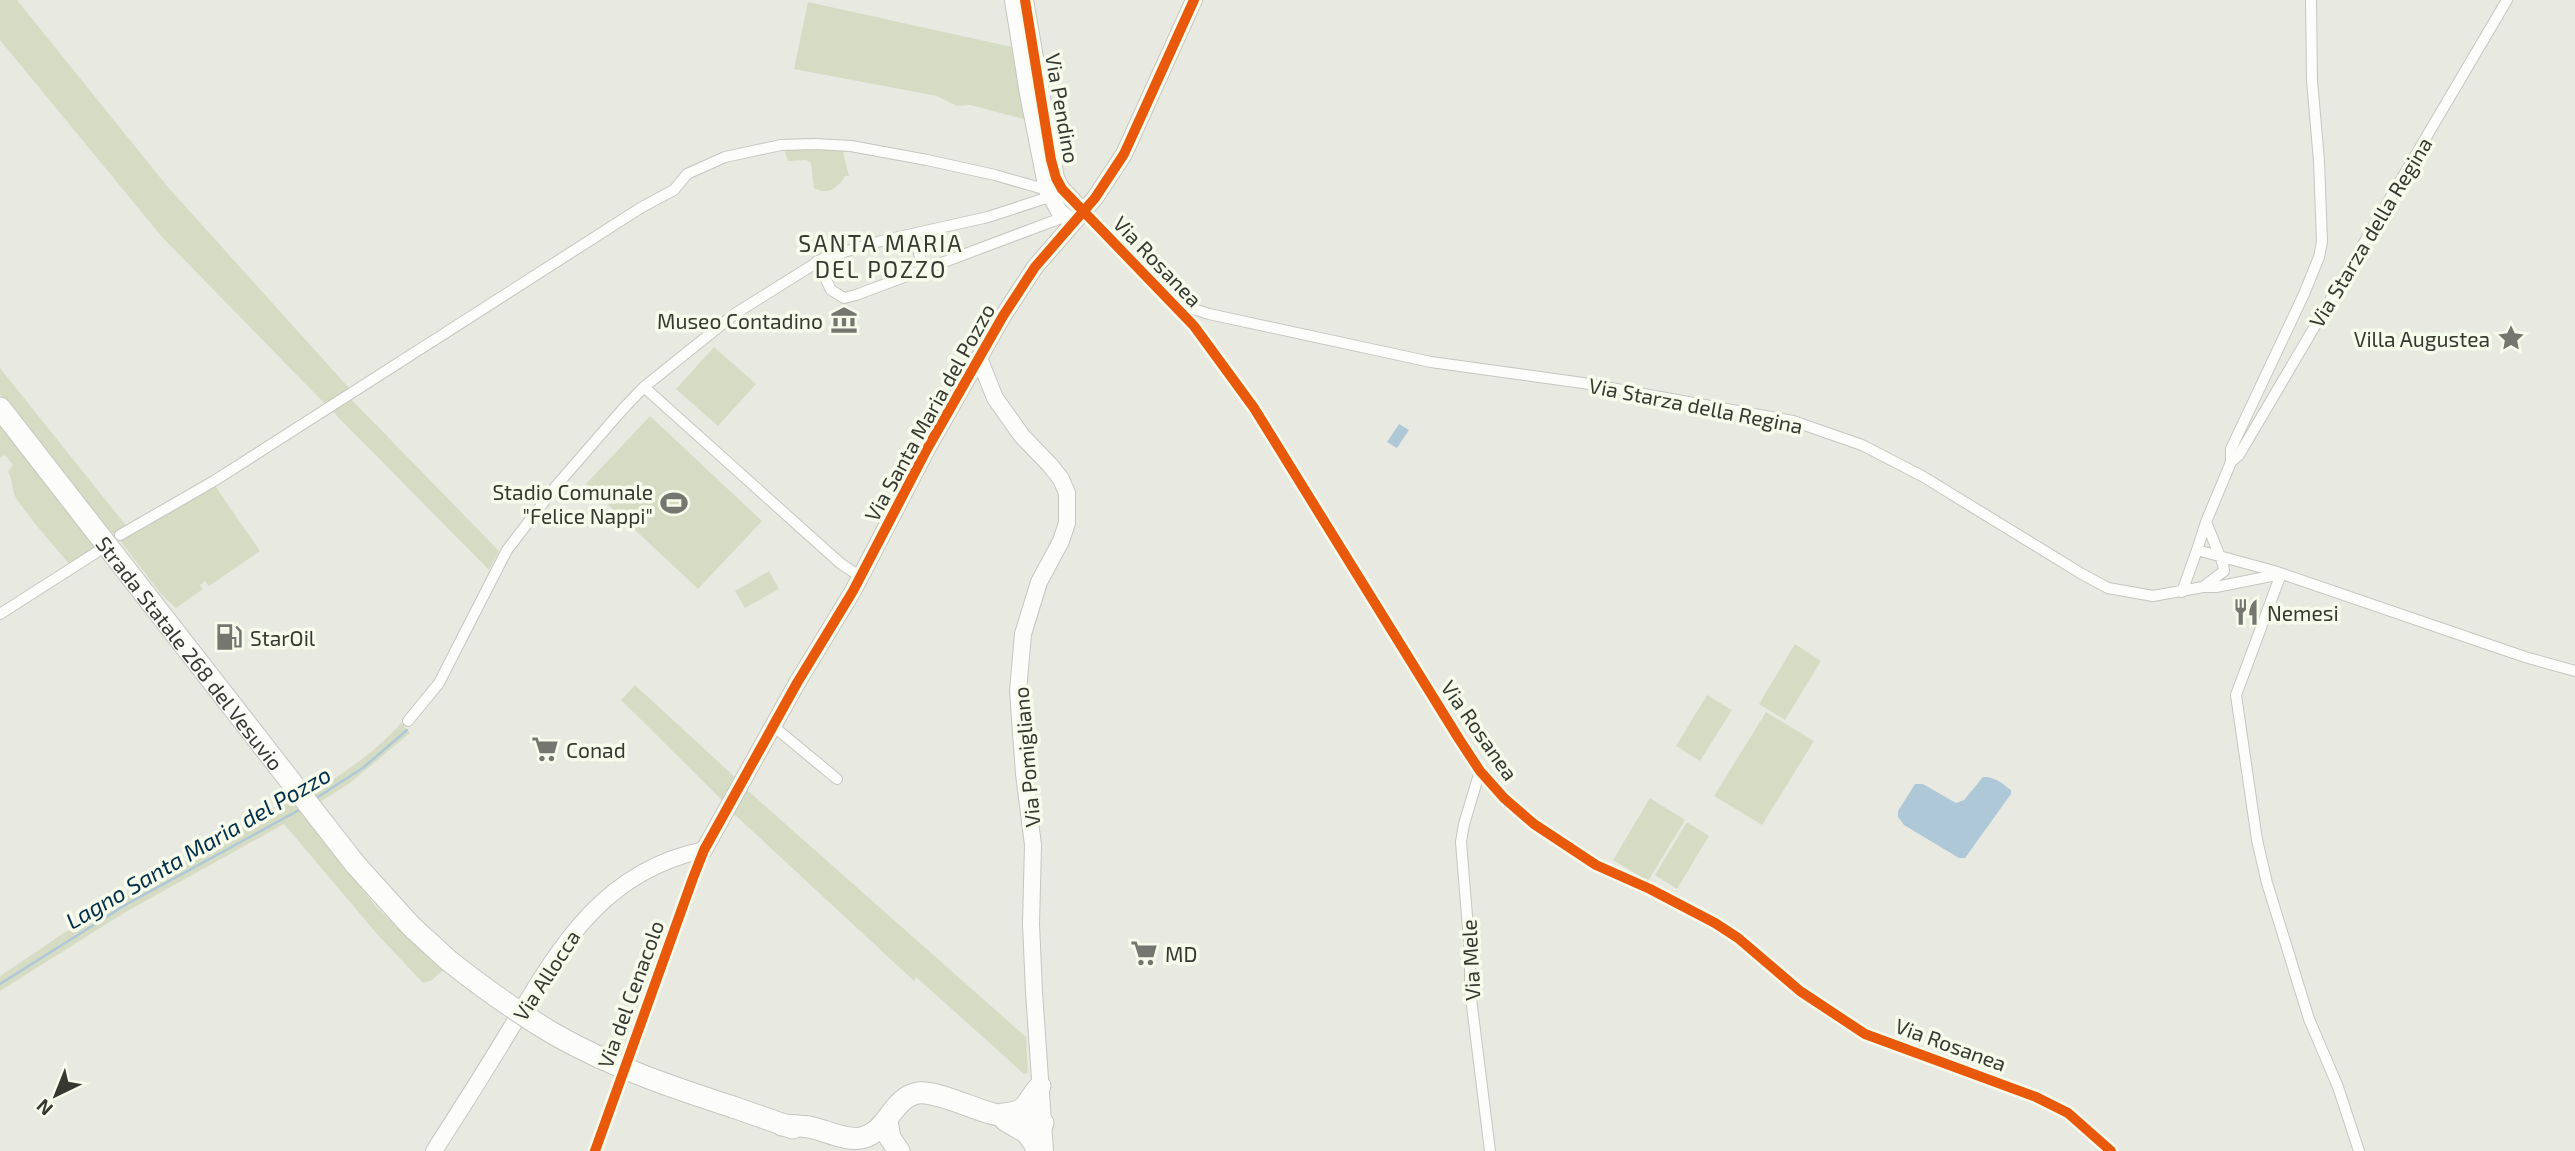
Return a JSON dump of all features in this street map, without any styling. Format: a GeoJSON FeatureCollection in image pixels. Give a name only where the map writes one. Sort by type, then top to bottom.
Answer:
{"type":"FeatureCollection","features":[{"type":"Feature","properties":{"kind":"highway","name":"Strada Statale 268 del Vesuvio"},"geometry":{"type":"LineString","coordinates":[[0,408],[316,815],[382,896],[448,960],[500,999],[582,1049],[641,1076],[857,1151]]}},
{"type":"Feature","properties":{"kind":"highway"},"geometry":{"type":"LineString","coordinates":[[994,1114],[1016,1113],[1025,1108],[1040,1086]]}},
{"type":"Feature","properties":{"kind":"highway"},"geometry":{"type":"LineString","coordinates":[[782,1125],[807,1127],[849,1138],[860,1138],[873,1133],[887,1121],[894,1108],[905,1098],[918,1093],[930,1094],[994,1114],[1043,1123]]}},
{"type":"Feature","properties":{"kind":"highway"},"geometry":{"type":"LineString","coordinates":[[994,1114],[1027,1133],[1039,1151]]}},
{"type":"Feature","properties":{"kind":"highway"},"geometry":{"type":"LineString","coordinates":[[887,1121],[890,1138],[899,1151]]}},
{"type":"Feature","properties":{"kind":"highway"},"geometry":{"type":"LineString","coordinates":[[814,1135],[842,1151]]}},
{"type":"Feature","properties":{"kind":"street","name":"Via Pendino"},"geometry":{"type":"LineString","coordinates":[[1013,0],[1048,194],[1074,217]]}},
{"type":"Feature","properties":{"kind":"street","name":"Via Pendino"},"geometry":{"type":"LineString","coordinates":[[1026,0],[1056,178],[1074,217]]}},
{"type":"Feature","properties":{"kind":"street","name":"Via Santa Maria del Pozzo"},"geometry":{"type":"LineString","coordinates":[[704,850],[860,577],[1003,316],[1035,267],[1074,217],[1095,198],[1124,154],[1194,0]]}},
{"type":"Feature","properties":{"kind":"street","name":"Via Starza della Regina"},"geometry":{"type":"LineString","coordinates":[[2231,462],[2231,449],[2304,294],[2322,242],[2312,80],[2311,0]]}},
{"type":"Feature","properties":{"kind":"street","name":"Via Starza della Regina"},"geometry":{"type":"LineString","coordinates":[[2182,592],[2206,522],[2231,462],[2239,454],[2507,0]]}},
{"type":"Feature","properties":{"kind":"street"},"geometry":{"type":"LineString","coordinates":[[120,535],[214,481],[642,207],[674,190],[687,174],[725,157],[781,145],[851,146],[995,175],[1048,194]]}},
{"type":"Feature","properties":{"kind":"street"},"geometry":{"type":"LineString","coordinates":[[408,721],[439,683],[507,551],[556,486],[644,387],[736,313],[817,261],[850,249],[988,217],[1048,194]]}},
{"type":"Feature","properties":{"kind":"street"},"geometry":{"type":"LineString","coordinates":[[817,261],[831,290],[844,298],[1074,217]]}},
{"type":"Feature","properties":{"kind":"street","name":"Via Rosanea"},"geometry":{"type":"LineString","coordinates":[[1074,217],[1175,303],[1194,326],[1254,408],[1480,771],[1504,798],[1534,824],[1596,865],[1650,889],[1738,938],[1800,991],[1865,1034],[2036,1097],[2068,1113],[2111,1151]]}},
{"type":"Feature","properties":{"kind":"street"},"geometry":{"type":"LineString","coordinates":[[914,234],[923,269]]}},
{"type":"Feature","properties":{"kind":"street","name":"Via Starza della Regina"},"geometry":{"type":"LineString","coordinates":[[1175,303],[1209,314],[1431,362],[1583,383],[1793,421],[1863,445],[1922,476],[2108,588],[2153,596],[2281,575]]}},
{"type":"Feature","properties":{"kind":"street","name":"Via Pomigliano"},"geometry":{"type":"LineString","coordinates":[[979,358],[995,398],[1022,436],[1061,480],[1067,493],[1068,509],[1061,541],[1039,582],[1023,634],[1018,691],[1033,845],[1031,924],[1045,1151]]}},
{"type":"Feature","properties":{"kind":"street","name":"Via Pomigliano"},"geometry":{"type":"LineString","coordinates":[[965,382],[995,398]]}},
{"type":"Feature","properties":{"kind":"street"},"geometry":{"type":"LineString","coordinates":[[644,387],[840,563],[860,577]]}},
{"type":"Feature","properties":{"kind":"street"},"geometry":{"type":"LineString","coordinates":[[2203,587],[2224,571],[2206,522]]}},
{"type":"Feature","properties":{"kind":"street","name":"Via Starza della Regina"},"geometry":{"type":"LineString","coordinates":[[2197,550],[2274,570],[2281,575],[2525,657],[2575,671]]}},
{"type":"Feature","properties":{"kind":"street"},"geometry":{"type":"LineString","coordinates":[[0,614],[97,552]]}},
{"type":"Feature","properties":{"kind":"street"},"geometry":{"type":"LineString","coordinates":[[2281,575],[2236,695],[2253,812],[2267,883],[2309,1019],[2338,1087],[2359,1151]]}},
{"type":"Feature","properties":{"kind":"street"},"geometry":{"type":"LineString","coordinates":[[773,726],[837,779]]}},
{"type":"Feature","properties":{"kind":"street","name":"Via Mele"},"geometry":{"type":"LineString","coordinates":[[1480,771],[1461,842],[1470,953],[1469,990],[1490,1151]]}},
{"type":"Feature","properties":{"kind":"street","name":"Via Allocca"},"geometry":{"type":"LineString","coordinates":[[434,1151],[574,930],[605,898],[638,875],[678,856],[704,850]]}},
{"type":"Feature","properties":{"kind":"street","name":"Via del Cenacolo"},"geometry":{"type":"LineString","coordinates":[[595,1151],[704,850]]}},
{"type":"Feature","properties":{"kind":"green space"},"geometry":{"type":"Polygon","coordinates":[[[0,0],[17,0],[167,186],[349,388],[325,404],[162,237],[0,40],[0,0]]]}},
{"type":"Feature","properties":{"kind":"green space"},"geometry":{"type":"Polygon","coordinates":[[[808,2],[1012,47],[1024,119],[970,105],[957,106],[937,96],[794,69],[808,2]]]}},
{"type":"Feature","properties":{"kind":"green space"},"geometry":{"type":"Polygon","coordinates":[[[842,148],[849,176],[845,176],[828,191],[814,188],[811,163],[806,160],[788,161],[784,149],[842,148]]]}},
{"type":"Feature","properties":{"kind":"green space"},"geometry":{"type":"Polygon","coordinates":[[[714,347],[756,384],[718,426],[676,389],[714,347]]]}},
{"type":"Feature","properties":{"kind":"green space"},"geometry":{"type":"Polygon","coordinates":[[[0,368],[128,528],[116,536],[86,507],[0,394],[0,368]]]}},
{"type":"Feature","properties":{"kind":"green space"},"geometry":{"type":"Polygon","coordinates":[[[349,397],[499,551],[489,570],[330,409],[349,397]]]}},
{"type":"Feature","properties":{"kind":"green space","name":"Stadio Comunale \"Felice Nappi\""},"geometry":{"type":"Polygon","coordinates":[[[650,416],[762,521],[698,589],[586,484],[650,416]]]}},
{"type":"Feature","properties":{"kind":"green space"},"geometry":{"type":"Polygon","coordinates":[[[0,422],[98,548],[70,565],[29,516],[13,491],[8,472],[13,465],[5,455],[0,458],[0,422]]]}},
{"type":"Feature","properties":{"kind":"green space"},"geometry":{"type":"Polygon","coordinates":[[[213,483],[260,551],[209,586],[205,581],[200,585],[203,589],[176,608],[161,594],[118,538],[213,483]]]}},
{"type":"Feature","properties":{"kind":"green space"},"geometry":{"type":"Polygon","coordinates":[[[769,571],[779,589],[745,608],[735,591],[769,571]]]}},
{"type":"Feature","properties":{"kind":"green space"},"geometry":{"type":"Polygon","coordinates":[[[1795,644],[1821,661],[1785,720],[1759,704],[1795,644]]]}},
{"type":"Feature","properties":{"kind":"green space"},"geometry":{"type":"Polygon","coordinates":[[[635,685],[737,779],[725,803],[621,700],[635,685]]]}},
{"type":"Feature","properties":{"kind":"green space"},"geometry":{"type":"Polygon","coordinates":[[[1707,695],[1732,710],[1700,761],[1676,746],[1707,695]]]}},
{"type":"Feature","properties":{"kind":"green space"},"geometry":{"type":"Polygon","coordinates":[[[1766,712],[1814,741],[1762,825],[1714,796],[1766,712]]]}},
{"type":"Feature","properties":{"kind":"green space"},"geometry":{"type":"Polygon","coordinates":[[[401,723],[410,733],[350,783],[303,813],[378,909],[443,970],[432,980],[423,983],[377,934],[284,824],[124,913],[0,991],[0,976],[69,929],[247,825],[290,796],[296,803],[365,757],[401,723]]]}},
{"type":"Feature","properties":{"kind":"green space"},"geometry":{"type":"Polygon","coordinates":[[[746,789],[1026,1037],[1028,1073],[1024,1074],[916,977],[914,981],[734,814],[746,789]]]}},
{"type":"Feature","properties":{"kind":"green space"},"geometry":{"type":"Polygon","coordinates":[[[1650,798],[1685,820],[1648,881],[1613,860],[1650,798]]]}},
{"type":"Feature","properties":{"kind":"green space"},"geometry":{"type":"Polygon","coordinates":[[[1687,822],[1709,836],[1677,889],[1655,875],[1687,822]]]}},
{"type":"Feature","properties":{"kind":"water"},"geometry":{"type":"Polygon","coordinates":[[[1399,424],[1409,430],[1397,448],[1387,442],[1399,424]]]}},
{"type":"Feature","properties":{"kind":"water"},"geometry":{"type":"Polygon","coordinates":[[[1983,777],[1998,780],[2011,790],[2011,794],[1965,858],[1959,858],[1904,825],[1898,817],[1898,811],[1915,784],[1923,784],[1956,803],[1964,800],[1983,777]]]}},
{"type":"Feature","properties":{"kind":"waterway","name":"Lagno Santa Maria del Pozzo"},"geometry":{"type":"LineString","coordinates":[[315,799],[364,767],[407,730]]}},
{"type":"Feature","properties":{"kind":"waterway","name":"Lagno Santa Maria del Pozzo"},"geometry":{"type":"LineString","coordinates":[[0,984],[127,904],[301,809]]}},
{"type":"Feature","properties":{"kind":"cycle path"},"geometry":{"type":"LineString","coordinates":[[1025,0],[1051,160],[1062,189],[1194,326],[1254,408],[1459,739],[1480,771],[1504,798],[1534,824],[1596,865],[1650,889],[1738,938],[1800,991],[1865,1034],[2036,1097],[2068,1113],[2111,1151]]}},
{"type":"Feature","properties":{"kind":"cycle path"},"geometry":{"type":"LineString","coordinates":[[595,1151],[704,850],[797,683],[853,591],[927,449],[1003,316],[1035,267],[1095,198],[1124,154],[1194,0]]}},
{"type":"Feature","properties":{"kind":"place","name":"Museo Contadino"},"geometry":{"type":"Point","coordinates":[844,320]}},
{"type":"Feature","properties":{"kind":"place","name":"Villa Augustea"},"geometry":{"type":"Point","coordinates":[2511,338]}},
{"type":"Feature","properties":{"kind":"place","name":"Stadio Comunale \"Felice Nappi\""},"geometry":{"type":"Point","coordinates":[674,503]}},
{"type":"Feature","properties":{"kind":"place","name":"Nemesi"},"geometry":{"type":"Point","coordinates":[2246,612]}},
{"type":"Feature","properties":{"kind":"place","name":"StarOil"},"geometry":{"type":"Point","coordinates":[229,637]}},
{"type":"Feature","properties":{"kind":"place","name":"Conad"},"geometry":{"type":"Point","coordinates":[545,749]}},
{"type":"Feature","properties":{"kind":"place","name":"MD"},"geometry":{"type":"Point","coordinates":[1144,953]}},
{"type":"Feature","properties":{"kind":"district","name":"SANTA MARIA DEL POZZO"},"geometry":{"type":"Point","coordinates":[881,256]}}]}
